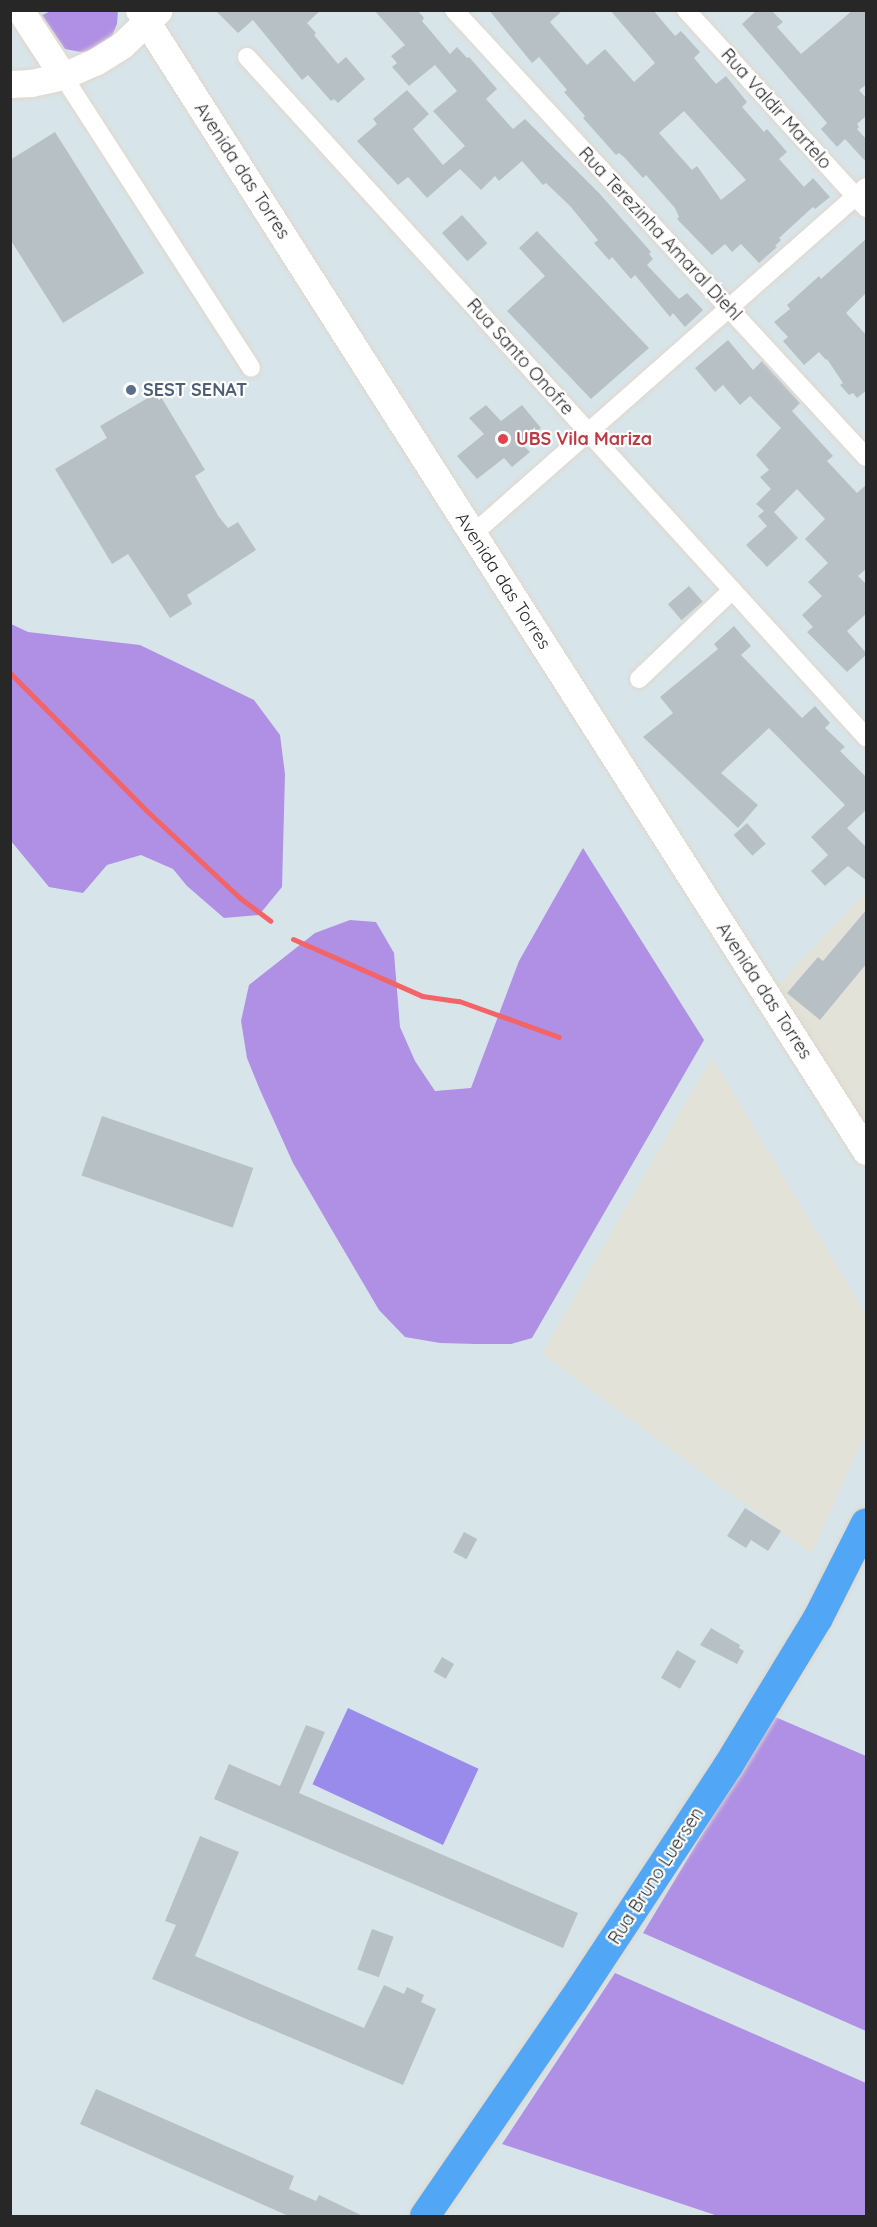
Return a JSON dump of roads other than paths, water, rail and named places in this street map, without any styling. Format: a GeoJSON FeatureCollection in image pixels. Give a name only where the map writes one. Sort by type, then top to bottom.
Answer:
{"type":"FeatureCollection","features":[{"type":"Feature","properties":{"kind":"main road"},"geometry":{"type":"LineString","coordinates":[[20,10],[63,76]]}},
{"type":"Feature","properties":{"kind":"main road"},"geometry":{"type":"LineString","coordinates":[[10,84],[31,83],[63,76],[94,62],[122,45],[148,15]]}},
{"type":"Feature","properties":{"kind":"main road","name":"Avenida das Torres"},"geometry":{"type":"LineString","coordinates":[[148,15],[473,534],[867,1151]]}},
{"type":"Feature","properties":{"kind":"main road","name":"Rua Bruno Luersen"},"geometry":{"type":"LineString","coordinates":[[425,2217],[580,1991],[728,1766],[818,1618],[867,1523]]}},
{"type":"Feature","properties":{"kind":"street","name":"Rua Terezinha Amaral Diehl"},"geometry":{"type":"LineString","coordinates":[[454,10],[867,456]]}},
{"type":"Feature","properties":{"kind":"street","name":"Rua Valdir Martelo"},"geometry":{"type":"LineString","coordinates":[[686,10],[863,197]]}},
{"type":"Feature","properties":{"kind":"street","name":"Rua Santo Onofre"},"geometry":{"type":"LineString","coordinates":[[247,57],[867,737]]}},
{"type":"Feature","properties":{"kind":"street"},"geometry":{"type":"LineString","coordinates":[[63,76],[251,368]]}},
{"type":"Feature","properties":{"kind":"street"},"geometry":{"type":"LineString","coordinates":[[473,534],[729,308],[863,197]]}},
{"type":"Feature","properties":{"kind":"street"},"geometry":{"type":"LineString","coordinates":[[639,679],[732,590]]}},
{"type":"Feature","properties":{"kind":"waterway"},"geometry":{"type":"LineString","coordinates":[[10,673],[147,811],[240,898],[270,921]]}},
{"type":"Feature","properties":{"kind":"waterway"},"geometry":{"type":"LineString","coordinates":[[293,939],[422,996],[459,1001],[559,1037]]}},
{"type":"Feature","properties":{"kind":"place","name":"SEST SENAT"},"geometry":{"type":"Point","coordinates":[131,390]}},
{"type":"Feature","properties":{"kind":"place","name":"UBS Vila Mariza"},"geometry":{"type":"Point","coordinates":[503,439]}}]}
